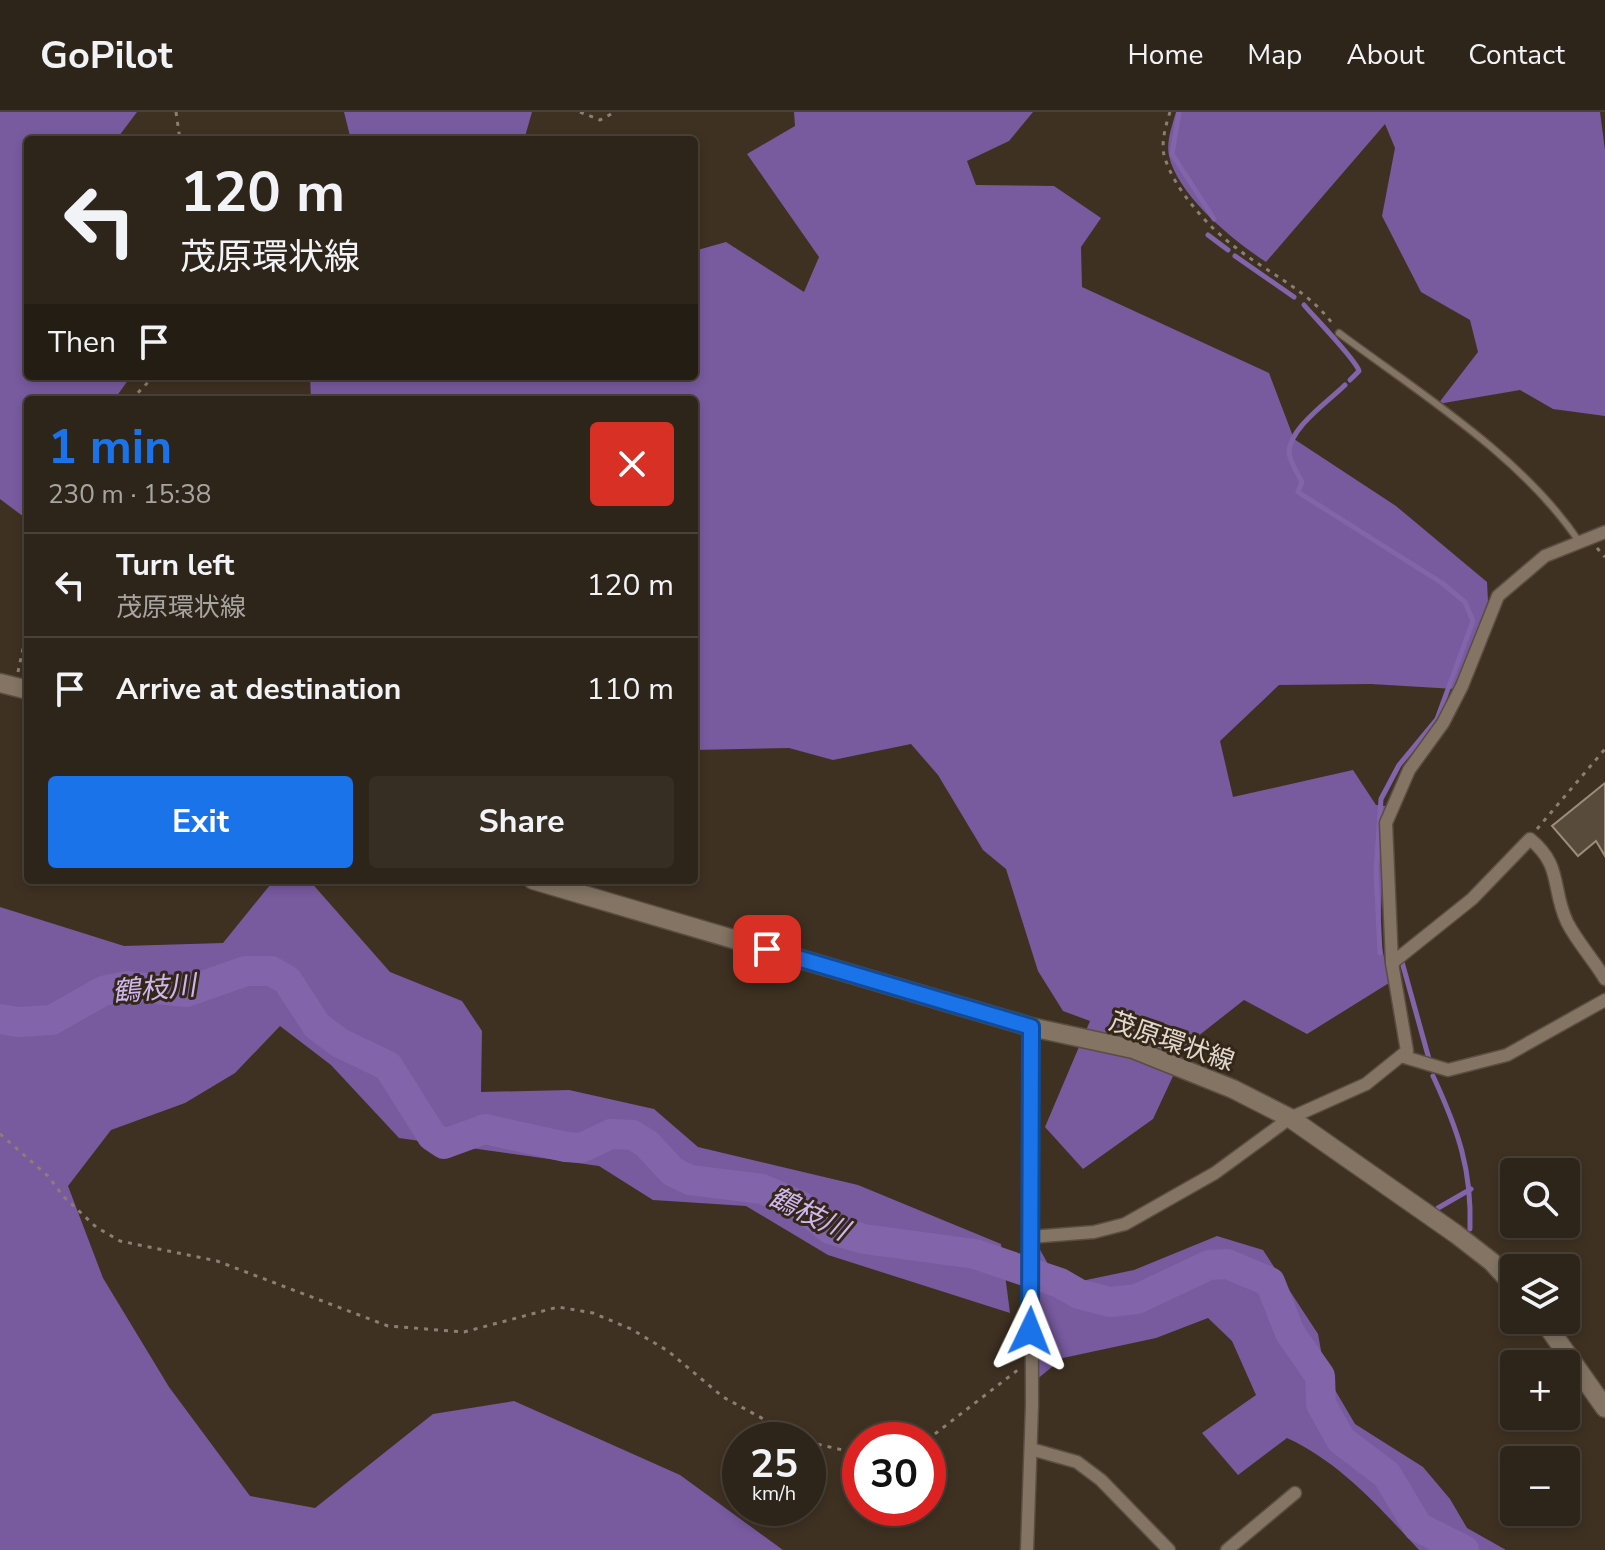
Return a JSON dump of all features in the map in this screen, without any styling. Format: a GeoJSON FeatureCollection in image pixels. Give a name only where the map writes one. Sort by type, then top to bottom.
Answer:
{"type":"FeatureCollection","features":[{"type":"Feature","properties":{"kind":"main road","name":"茂原環状線"},"geometry":{"type":"LineString","coordinates":[[547,884],[1031,1027],[1133,1049],[1233,1089],[1290,1118],[1456,1234],[1500,1271]]}},
{"type":"Feature","properties":{"kind":"main road"},"geometry":{"type":"LineString","coordinates":[[1553,1334],[1605,1408]]}},
{"type":"Feature","properties":{"kind":"street"},"geometry":{"type":"LineString","coordinates":[[1031,1242],[1125,1224],[1215,1173],[1290,1118],[1366,1084],[1407,1051],[1406,1030],[1392,963],[1386,823],[1409,770],[1443,723],[1462,686],[1498,596],[1545,556],[1605,532]]}},
{"type":"Feature","properties":{"kind":"street"},"geometry":{"type":"LineString","coordinates":[[1392,963],[1472,899],[1530,839],[1550,861],[1567,922],[1605,979]]}},
{"type":"Feature","properties":{"kind":"street"},"geometry":{"type":"LineString","coordinates":[[1401,1056],[1448,1070],[1507,1055],[1605,1000]]}},
{"type":"Feature","properties":{"kind":"street"},"geometry":{"type":"LineString","coordinates":[[1027,1550],[1031,1449],[1031,1027]]}},
{"type":"Feature","properties":{"kind":"street"},"geometry":{"type":"LineString","coordinates":[[1031,1449],[1077,1462],[1101,1480],[1169,1550]]}},
{"type":"Feature","properties":{"kind":"street"},"geometry":{"type":"LineString","coordinates":[[1227,1550],[1295,1493]]}},
{"type":"Feature","properties":{"kind":"lane"},"geometry":{"type":"LineString","coordinates":[[1339,333],[1496,451],[1567,525],[1580,543]]}},
{"type":"Feature","properties":{"kind":"path"},"geometry":{"type":"LineString","coordinates":[[176,112],[179,136]]}},
{"type":"Feature","properties":{"kind":"path"},"geometry":{"type":"LineString","coordinates":[[580,112],[600,120],[615,112]]}},
{"type":"Feature","properties":{"kind":"path"},"geometry":{"type":"LineString","coordinates":[[1170,112],[1163,154],[1180,185],[1202,214],[1237,249],[1293,285],[1320,307],[1339,333]]}},
{"type":"Feature","properties":{"kind":"path"},"geometry":{"type":"LineString","coordinates":[[135,396],[150,380]]}},
{"type":"Feature","properties":{"kind":"path"},"geometry":{"type":"LineString","coordinates":[[14,686],[24,642]]}},
{"type":"Feature","properties":{"kind":"path"},"geometry":{"type":"LineString","coordinates":[[1530,839],[1605,749]]}},
{"type":"Feature","properties":{"kind":"path"},"geometry":{"type":"LineString","coordinates":[[0,1134],[48,1176],[63,1196],[96,1227],[120,1241],[217,1261],[388,1326],[464,1332],[558,1307],[593,1313],[631,1329],[668,1351],[723,1397],[769,1422]]}},
{"type":"Feature","properties":{"kind":"path"},"geometry":{"type":"LineString","coordinates":[[946,1425],[1029,1361]]}},
{"type":"Feature","properties":{"kind":"shaded area"},"geometry":{"type":"Polygon","coordinates":[[[0,112],[137,112],[119,136],[24,136],[24,380],[128,380],[117,396],[24,396],[24,517],[0,499],[0,112]]]}},
{"type":"Feature","properties":{"kind":"shaded area"},"geometry":{"type":"Polygon","coordinates":[[[344,112],[532,112],[525,136],[350,136],[344,112]]]}},
{"type":"Feature","properties":{"kind":"shaded area"},"geometry":{"type":"Polygon","coordinates":[[[794,112],[1033,112],[1009,141],[967,161],[976,185],[1054,186],[1101,218],[1081,247],[1082,287],[1269,373],[1294,439],[1396,506],[1487,582],[1488,601],[1455,689],[1371,684],[1279,685],[1220,741],[1233,797],[1353,770],[1376,805],[1385,806],[1380,937],[1389,983],[1307,1034],[1244,1000],[1188,1044],[1153,1119],[1083,1169],[1045,1127],[1090,1021],[1063,1011],[1038,971],[1006,869],[983,850],[938,775],[911,744],[833,760],[789,748],[698,750],[698,396],[311,396],[310,380],[698,380],[698,250],[726,242],[804,292],[819,257],[747,154],[795,126],[794,112]]]}},
{"type":"Feature","properties":{"kind":"shaded area"},"geometry":{"type":"Polygon","coordinates":[[[1176,112],[1600,112],[1605,150],[1605,416],[1553,409],[1520,390],[1438,404],[1478,352],[1470,320],[1421,292],[1382,216],[1395,148],[1385,124],[1266,262],[1209,216],[1195,202],[1174,171],[1168,151],[1176,112]]]}},
{"type":"Feature","properties":{"kind":"shaded area"},"geometry":{"type":"Polygon","coordinates":[[[271,884],[313,884],[390,972],[462,1001],[482,1031],[481,1092],[569,1090],[654,1109],[698,1147],[858,1185],[1001,1244],[1010,1313],[828,1255],[746,1206],[653,1200],[599,1166],[399,1138],[331,1065],[280,1026],[235,1073],[185,1103],[111,1130],[68,1186],[103,1278],[169,1387],[250,1496],[315,1508],[433,1414],[514,1401],[680,1475],[722,1506],[722,1526],[750,1526],[783,1550],[0,1550],[0,907],[124,946],[223,943],[271,884]]]}},
{"type":"Feature","properties":{"kind":"shaded area"},"geometry":{"type":"Polygon","coordinates":[[[1217,1236],[1263,1250],[1318,1334],[1325,1373],[1355,1424],[1423,1467],[1450,1499],[1467,1528],[1506,1550],[1419,1550],[1342,1473],[1287,1438],[1238,1475],[1202,1433],[1256,1395],[1232,1341],[1208,1318],[1156,1338],[1063,1358],[1036,1380],[1038,1246],[1054,1275],[1067,1284],[1134,1270],[1217,1236]]]}},
{"type":"Feature","properties":{"kind":"building"},"geometry":{"type":"Polygon","coordinates":[[[1605,783],[1605,856],[1596,841],[1578,856],[1552,826],[1605,783]]]}},
{"type":"Feature","properties":{"kind":"waterway"},"geometry":{"type":"LineString","coordinates":[[1179,112],[1172,154],[1214,219]]}},
{"type":"Feature","properties":{"kind":"waterway"},"geometry":{"type":"LineString","coordinates":[[1208,235],[1228,250]]}},
{"type":"Feature","properties":{"kind":"waterway"},"geometry":{"type":"LineString","coordinates":[[1235,256],[1294,297]]}},
{"type":"Feature","properties":{"kind":"waterway"},"geometry":{"type":"LineString","coordinates":[[1304,305],[1356,366],[1359,371],[1350,380]]}},
{"type":"Feature","properties":{"kind":"waterway"},"geometry":{"type":"LineString","coordinates":[[1345,385],[1302,425],[1291,444],[1289,453],[1292,464],[1302,482],[1298,492],[1442,583],[1465,602],[1473,621],[1437,719],[1399,765],[1381,799],[1376,870],[1380,953]]}},
{"type":"Feature","properties":{"kind":"waterway"},"geometry":{"type":"LineString","coordinates":[[1402,962],[1429,1059]]}},
{"type":"Feature","properties":{"kind":"waterway","name":"鶴枝川"},"geometry":{"type":"LineString","coordinates":[[0,1019],[18,1022],[52,1020],[103,991],[127,986],[186,992],[246,971],[271,971],[287,980],[317,1026],[340,1043],[388,1066],[432,1136],[444,1144],[485,1129],[581,1148],[611,1134],[633,1135],[647,1144],[673,1172],[690,1180],[762,1189],[801,1206],[830,1229],[864,1239],[975,1254],[1060,1283],[1079,1294],[1110,1302],[1137,1299],[1209,1265],[1227,1264],[1270,1282],[1290,1333],[1320,1376],[1321,1404],[1341,1440],[1387,1475],[1418,1527],[1464,1550]]}},
{"type":"Feature","properties":{"kind":"waterway"},"geometry":{"type":"LineString","coordinates":[[1433,1076],[1462,1150],[1469,1187],[1470,1229]]}},
{"type":"Feature","properties":{"kind":"waterway"},"geometry":{"type":"LineString","coordinates":[[1438,1208],[1471,1189]]}},
{"type":"Feature","properties":{"kind":"route"},"geometry":{"type":"LineString","coordinates":[[767,949],[1031,1027],[1030,1331]]}}]}
